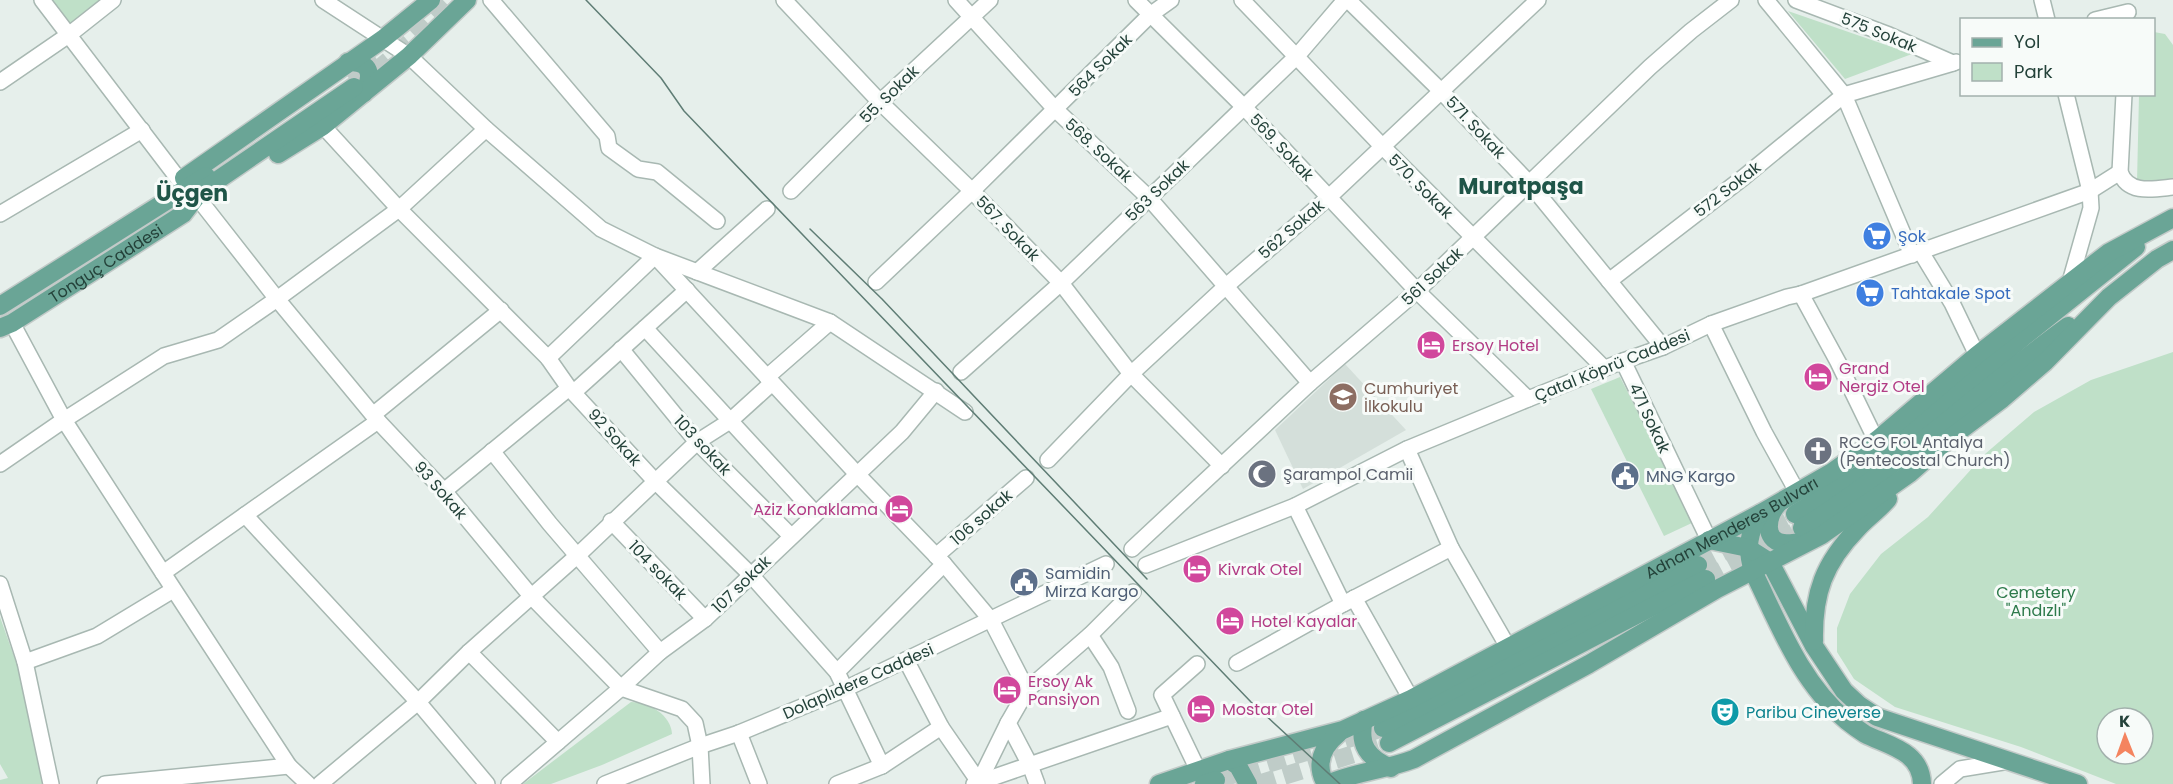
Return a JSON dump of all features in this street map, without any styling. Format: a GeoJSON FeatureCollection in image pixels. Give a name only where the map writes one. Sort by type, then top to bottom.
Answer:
{"type":"FeatureCollection","features":[{"type":"Feature","properties":{"kind":"main road"},"geometry":{"type":"LineString","coordinates":[[183,214],[323,126],[383,39],[431,0]]}},
{"type":"Feature","properties":{"kind":"main road"},"geometry":{"type":"LineString","coordinates":[[165,200],[180,181],[353,80],[409,56],[467,0]]}},
{"type":"Feature","properties":{"kind":"main road","name":"Tonguç Caddesi"},"geometry":{"type":"LineString","coordinates":[[1,303],[195,183],[353,80]]}},
{"type":"Feature","properties":{"kind":"main road","name":"Tonguç Caddesi"},"geometry":{"type":"LineString","coordinates":[[6,326],[183,214],[200,192],[353,80]]}},
{"type":"Feature","properties":{"kind":"main road","name":"Adnan Menderes Bulvarı"},"geometry":{"type":"LineString","coordinates":[[1159,784],[1206,778],[1229,760],[1343,730],[1411,699],[1779,503],[1832,472],[1878,439],[1977,355],[2108,253],[2173,218]]}},
{"type":"Feature","properties":{"kind":"main road","name":"Adnan Menderes Bulvarı"},"geometry":{"type":"LineString","coordinates":[[1386,736],[1707,578],[1753,571],[1770,562],[1802,528],[1864,472],[2026,335],[2173,218]]}},
{"type":"Feature","properties":{"kind":"main road","name":"Adnan Menderes Bulvarı"},"geometry":{"type":"LineString","coordinates":[[1802,528],[1822,535],[1909,474],[2045,362],[2109,297],[2173,250]]}},
{"type":"Feature","properties":{"kind":"main road"},"geometry":{"type":"LineString","coordinates":[[1779,503],[1769,519],[1770,532],[1782,543],[1862,489],[1994,382],[2109,297]]}},
{"type":"Feature","properties":{"kind":"main road"},"geometry":{"type":"LineString","coordinates":[[1814,646],[1813,616],[1819,588],[1827,567],[1847,541],[1884,504],[1909,474]]}},
{"type":"Feature","properties":{"kind":"main road"},"geometry":{"type":"LineString","coordinates":[[1761,513],[1750,531],[1748,548],[1753,571],[1797,662],[1818,693],[1845,720],[1863,733],[1909,753],[1918,766],[1923,784]]}},
{"type":"Feature","properties":{"kind":"main road"},"geometry":{"type":"LineString","coordinates":[[1709,540],[1748,548],[1770,562],[1814,646],[1844,691],[1877,717],[2078,784]]}},
{"type":"Feature","properties":{"kind":"main road"},"geometry":{"type":"LineString","coordinates":[[1707,578],[1746,590],[1769,603]]}},
{"type":"Feature","properties":{"kind":"main road","name":"Adnan Menderes Bulvarı"},"geometry":{"type":"LineString","coordinates":[[1327,784],[1352,774],[1391,768],[1414,759],[1590,664],[1707,578]]}},
{"type":"Feature","properties":{"kind":"main road"},"geometry":{"type":"LineString","coordinates":[[1364,720],[1362,738],[1365,747],[1377,762],[1391,768]]}},
{"type":"Feature","properties":{"kind":"main road"},"geometry":{"type":"LineString","coordinates":[[1327,784],[1321,768],[1322,751],[1328,742],[1343,730]]}},
{"type":"Feature","properties":{"kind":"main road"},"geometry":{"type":"LineString","coordinates":[[1229,760],[1238,766],[1248,784]]}},
{"type":"Feature","properties":{"kind":"street"},"geometry":{"type":"LineString","coordinates":[[42,0],[180,181]]}},
{"type":"Feature","properties":{"kind":"street"},"geometry":{"type":"LineString","coordinates":[[0,82],[70,34],[113,0]]}},
{"type":"Feature","properties":{"kind":"street"},"geometry":{"type":"LineString","coordinates":[[323,0],[409,56],[486,129],[601,229],[655,256],[830,322],[965,412]]}},
{"type":"Feature","properties":{"kind":"street"},"geometry":{"type":"LineString","coordinates":[[491,0],[607,136],[609,148],[638,169],[657,172],[717,221]]}},
{"type":"Feature","properties":{"kind":"street","name":"567. Sokak"},"geometry":{"type":"LineString","coordinates":[[784,0],[880,102],[972,191],[1061,283],[1131,374],[1222,466]]}},
{"type":"Feature","properties":{"kind":"street","name":"568. Sokak"},"geometry":{"type":"LineString","coordinates":[[956,0],[1055,109],[1149,198],[1310,382]]}},
{"type":"Feature","properties":{"kind":"street","name":"55. Sokak"},"geometry":{"type":"LineString","coordinates":[[791,191],[880,102],[990,0]]}},
{"type":"Feature","properties":{"kind":"street","name":"569. Sokak"},"geometry":{"type":"LineString","coordinates":[[1136,0],[1244,107],[1418,291],[1528,399]]}},
{"type":"Feature","properties":{"kind":"street","name":"564 Sokak"},"geometry":{"type":"LineString","coordinates":[[876,282],[972,191],[1150,15],[1171,0]]}},
{"type":"Feature","properties":{"kind":"street","name":"570. Sokak"},"geometry":{"type":"LineString","coordinates":[[1242,0],[1382,146],[1604,368]]}},
{"type":"Feature","properties":{"kind":"street","name":"563 Sokak"},"geometry":{"type":"LineString","coordinates":[[961,372],[1061,283],[1297,56],[1346,0]]}},
{"type":"Feature","properties":{"kind":"street","name":"571. Sokak"},"geometry":{"type":"LineString","coordinates":[[1346,0],[1441,91],[1530,184],[1663,347]]}},
{"type":"Feature","properties":{"kind":"street","name":"562 Sokak"},"geometry":{"type":"LineString","coordinates":[[1048,460],[1131,374],[1225,287],[1329,196],[1538,0]]}},
{"type":"Feature","properties":{"kind":"street","name":"561 Sokak"},"geometry":{"type":"LineString","coordinates":[[1132,549],[1310,382],[1418,291],[1650,67],[1731,0]]}},
{"type":"Feature","properties":{"kind":"street"},"geometry":{"type":"LineString","coordinates":[[1766,0],[1844,94],[1916,253],[1952,303],[1977,355]]}},
{"type":"Feature","properties":{"kind":"street","name":"575 Sokak"},"geometry":{"type":"LineString","coordinates":[[1796,0],[1957,61]]}},
{"type":"Feature","properties":{"kind":"street"},"geometry":{"type":"LineString","coordinates":[[2042,0],[2046,18]]}},
{"type":"Feature","properties":{"kind":"street"},"geometry":{"type":"LineString","coordinates":[[2100,18],[2128,7]]}},
{"type":"Feature","properties":{"kind":"street"},"geometry":{"type":"LineString","coordinates":[[1844,94],[1957,61]]}},
{"type":"Feature","properties":{"kind":"street","name":"572 Sokak"},"geometry":{"type":"LineString","coordinates":[[1609,281],[1744,177],[1844,94]]}},
{"type":"Feature","properties":{"kind":"street"},"geometry":{"type":"LineString","coordinates":[[2066,96],[2090,191],[2091,208],[2070,282]]}},
{"type":"Feature","properties":{"kind":"street"},"geometry":{"type":"LineString","coordinates":[[2124,96],[2120,172],[2123,181],[2134,188],[2148,190],[2173,187]]}},
{"type":"Feature","properties":{"kind":"street","name":"92 Sokak"},"geometry":{"type":"LineString","coordinates":[[323,126],[399,209],[548,358],[571,390],[655,481],[751,575],[837,672],[882,766]]}},
{"type":"Feature","properties":{"kind":"street"},"geometry":{"type":"LineString","coordinates":[[0,464],[164,356],[218,339],[277,299],[399,209],[486,129]]}},
{"type":"Feature","properties":{"kind":"street"},"geometry":{"type":"LineString","coordinates":[[0,214],[142,130]]}},
{"type":"Feature","properties":{"kind":"street","name":"Çatal Köprü Caddesi"},"geometry":{"type":"LineString","coordinates":[[1146,565],[1295,506],[1407,449],[1604,368],[1663,347],[1711,324],[2090,191],[2120,172]]}},
{"type":"Feature","properties":{"kind":"street","name":"93 Sokak"},"geometry":{"type":"LineString","coordinates":[[201,202],[277,299],[376,417],[444,491],[531,596],[621,688],[682,710],[695,723],[702,784]]}},
{"type":"Feature","properties":{"kind":"street"},"geometry":{"type":"LineString","coordinates":[[697,272],[767,209]]}},
{"type":"Feature","properties":{"kind":"street"},"geometry":{"type":"LineString","coordinates":[[655,256],[940,560],[991,620],[1027,690]]}},
{"type":"Feature","properties":{"kind":"street"},"geometry":{"type":"LineString","coordinates":[[548,358],[655,256]]}},
{"type":"Feature","properties":{"kind":"street"},"geometry":{"type":"LineString","coordinates":[[444,491],[621,349],[687,290]]}},
{"type":"Feature","properties":{"kind":"street"},"geometry":{"type":"LineString","coordinates":[[1801,294],[1872,432],[1878,439]]}},
{"type":"Feature","properties":{"kind":"street"},"geometry":{"type":"LineString","coordinates":[[163,573],[376,417],[501,310]]}},
{"type":"Feature","properties":{"kind":"street"},"geometry":{"type":"LineString","coordinates":[[320,784],[418,702],[469,652],[578,555],[697,441],[730,421],[830,322]]}},
{"type":"Feature","properties":{"kind":"street"},"geometry":{"type":"LineString","coordinates":[[1711,324],[1764,432],[1795,488]]}},
{"type":"Feature","properties":{"kind":"street"},"geometry":{"type":"LineString","coordinates":[[6,326],[173,590],[290,766],[308,784]]}},
{"type":"Feature","properties":{"kind":"street"},"geometry":{"type":"LineString","coordinates":[[645,328],[815,513]]}},
{"type":"Feature","properties":{"kind":"street","name":"103 sokak"},"geometry":{"type":"LineString","coordinates":[[621,349],[697,441],[791,536]]}},
{"type":"Feature","properties":{"kind":"street","name":"471 Sokak"},"geometry":{"type":"LineString","coordinates":[[1623,361],[1709,540]]}},
{"type":"Feature","properties":{"kind":"street","name":"107 sokak"},"geometry":{"type":"LineString","coordinates":[[509,784],[660,652],[705,619],[856,473],[902,432],[936,391]]}},
{"type":"Feature","properties":{"kind":"street"},"geometry":{"type":"LineString","coordinates":[[1407,449],[1451,548],[1508,647]]}},
{"type":"Feature","properties":{"kind":"street"},"geometry":{"type":"LineString","coordinates":[[492,451],[550,524],[660,652]]}},
{"type":"Feature","properties":{"kind":"street","name":"106 sokak"},"geometry":{"type":"LineString","coordinates":[[837,672],[940,560],[1026,478]]}},
{"type":"Feature","properties":{"kind":"street"},"geometry":{"type":"LineString","coordinates":[[1295,506],[1348,601],[1411,699]]}},
{"type":"Feature","properties":{"kind":"street"},"geometry":{"type":"LineString","coordinates":[[245,515],[418,702],[487,784]]}},
{"type":"Feature","properties":{"kind":"street","name":"104 sokak"},"geometry":{"type":"LineString","coordinates":[[611,522],[705,619]]}},
{"type":"Feature","properties":{"kind":"street"},"geometry":{"type":"LineString","coordinates":[[1237,663],[1348,601],[1451,548]]}},
{"type":"Feature","properties":{"kind":"street","name":"Dolaplıdere Caddesi"},"geometry":{"type":"LineString","coordinates":[[605,784],[634,778],[699,746],[739,733],[845,689],[1106,564]]}},
{"type":"Feature","properties":{"kind":"street"},"geometry":{"type":"LineString","coordinates":[[0,584],[25,662],[51,784]]}},
{"type":"Feature","properties":{"kind":"street"},"geometry":{"type":"LineString","coordinates":[[25,662],[97,636],[173,590]]}},
{"type":"Feature","properties":{"kind":"street"},"geometry":{"type":"LineString","coordinates":[[977,783],[1027,690],[1090,635],[1133,592]]}},
{"type":"Feature","properties":{"kind":"street"},"geometry":{"type":"LineString","coordinates":[[1090,635],[1111,667],[1128,711]]}},
{"type":"Feature","properties":{"kind":"street"},"geometry":{"type":"LineString","coordinates":[[469,652],[558,742]]}},
{"type":"Feature","properties":{"kind":"street"},"geometry":{"type":"LineString","coordinates":[[906,660],[940,727],[977,783]]}},
{"type":"Feature","properties":{"kind":"street"},"geometry":{"type":"LineString","coordinates":[[1197,664],[1162,695],[1206,778]]}},
{"type":"Feature","properties":{"kind":"street"},"geometry":{"type":"LineString","coordinates":[[977,783],[1172,716]]}},
{"type":"Feature","properties":{"kind":"street"},"geometry":{"type":"LineString","coordinates":[[1008,723],[1030,765],[1037,784]]}},
{"type":"Feature","properties":{"kind":"street"},"geometry":{"type":"LineString","coordinates":[[837,784],[882,766],[940,727]]}},
{"type":"Feature","properties":{"kind":"street"},"geometry":{"type":"LineString","coordinates":[[739,733],[759,784]]}},
{"type":"Feature","properties":{"kind":"street"},"geometry":{"type":"LineString","coordinates":[[1942,784],[1960,769],[2012,761]]}},
{"type":"Feature","properties":{"kind":"street"},"geometry":{"type":"LineString","coordinates":[[105,784],[290,766]]}},
{"type":"Feature","properties":{"kind":"shaded area","name":"Cumhuriyet İlkokulu"},"geometry":{"type":"Polygon","coordinates":[[[1345,364],[1406,430],[1303,489],[1275,430],[1345,364]]]}},
{"type":"Feature","properties":{"kind":"green space"},"geometry":{"type":"Polygon","coordinates":[[[50,0],[100,0],[69,26],[50,0]]]}},
{"type":"Feature","properties":{"kind":"green space"},"geometry":{"type":"Polygon","coordinates":[[[1788,11],[1912,54],[1845,79],[1788,11]]]}},
{"type":"Feature","properties":{"kind":"green space"},"geometry":{"type":"Polygon","coordinates":[[[2155,32],[2165,34],[2173,45],[2173,180],[2158,185],[2137,182],[2139,96],[2155,96],[2155,32]]]}},
{"type":"Feature","properties":{"kind":"green space","name":"Cemetery \"Andızlı\""},"geometry":{"type":"Polygon","coordinates":[[[2173,352],[2173,784],[2116,784],[2021,747],[1895,707],[1854,679],[1837,652],[1837,628],[1850,594],[1881,554],[1928,517],[1985,454],[2034,412],[2091,380],[2173,352]]]}},
{"type":"Feature","properties":{"kind":"green space"},"geometry":{"type":"Polygon","coordinates":[[[1620,377],[1694,522],[1664,536],[1591,389],[1620,377]]]}},
{"type":"Feature","properties":{"kind":"green space"},"geometry":{"type":"Polygon","coordinates":[[[0,617],[16,662],[47,784],[0,784],[0,780],[8,778],[0,764],[0,617]]]}},
{"type":"Feature","properties":{"kind":"green space"},"geometry":{"type":"Polygon","coordinates":[[[631,702],[645,704],[658,711],[668,721],[672,734],[602,765],[551,784],[523,784],[631,702]]]}},
{"type":"Feature","properties":{"kind":"tunnel"},"geometry":{"type":"LineString","coordinates":[[375,72],[414,39],[454,0]]}},
{"type":"Feature","properties":{"kind":"tunnel"},"geometry":{"type":"LineString","coordinates":[[348,77],[376,58]]}},
{"type":"Feature","properties":{"kind":"tunnel"},"geometry":{"type":"LineString","coordinates":[[1698,565],[1795,514]]}},
{"type":"Feature","properties":{"kind":"tunnel"},"geometry":{"type":"LineString","coordinates":[[1706,579],[1802,528]]}},
{"type":"Feature","properties":{"kind":"tunnel"},"geometry":{"type":"LineString","coordinates":[[1216,780],[1383,728]]}},
{"type":"Feature","properties":{"kind":"tunnel"},"geometry":{"type":"LineString","coordinates":[[1258,784],[1389,743]]}},
{"type":"Feature","properties":{"kind":"tram line"},"geometry":{"type":"LineString","coordinates":[[586,0],[661,78],[684,111],[1251,702],[1340,784]]}},
{"type":"Feature","properties":{"kind":"tram line"},"geometry":{"type":"LineString","coordinates":[[810,229],[882,299],[1147,579]]}},
{"type":"Feature","properties":{"kind":"place","name":"Şok"},"geometry":{"type":"Point","coordinates":[1877,236]}},
{"type":"Feature","properties":{"kind":"place","name":"Tahtakale Spot"},"geometry":{"type":"Point","coordinates":[1870,293]}},
{"type":"Feature","properties":{"kind":"place","name":"Ersoy Hotel"},"geometry":{"type":"Point","coordinates":[1431,345]}},
{"type":"Feature","properties":{"kind":"place","name":"Grand Nergiz Otel"},"geometry":{"type":"Point","coordinates":[1818,377]}},
{"type":"Feature","properties":{"kind":"place","name":"Cumhuriyet İlkokulu"},"geometry":{"type":"Point","coordinates":[1343,397]}},
{"type":"Feature","properties":{"kind":"place","name":"RCCG FOL Antalya (Pentecostal Church)"},"geometry":{"type":"Point","coordinates":[1818,451]}},
{"type":"Feature","properties":{"kind":"place","name":"Şarampol Camii"},"geometry":{"type":"Point","coordinates":[1262,474]}},
{"type":"Feature","properties":{"kind":"place","name":"MNG Kargo"},"geometry":{"type":"Point","coordinates":[1625,476]}},
{"type":"Feature","properties":{"kind":"place","name":"Aziz Konaklama"},"geometry":{"type":"Point","coordinates":[899,509]}},
{"type":"Feature","properties":{"kind":"place","name":"Kivrak Otel"},"geometry":{"type":"Point","coordinates":[1197,569]}},
{"type":"Feature","properties":{"kind":"place","name":"Samidin Mirza Kargo"},"geometry":{"type":"Point","coordinates":[1024,582]}},
{"type":"Feature","properties":{"kind":"place","name":"Hotel Kayalar"},"geometry":{"type":"Point","coordinates":[1230,621]}},
{"type":"Feature","properties":{"kind":"place","name":"Ersoy Ak Pansiyon"},"geometry":{"type":"Point","coordinates":[1007,690]}},
{"type":"Feature","properties":{"kind":"place","name":"Mostar Otel"},"geometry":{"type":"Point","coordinates":[1201,709]}},
{"type":"Feature","properties":{"kind":"place","name":"Paribu Cineverse"},"geometry":{"type":"Point","coordinates":[1725,712]}},
{"type":"Feature","properties":{"kind":"district","name":"Muratpaşa"},"geometry":{"type":"Point","coordinates":[1521,186]}},
{"type":"Feature","properties":{"kind":"district","name":"Üçgen"},"geometry":{"type":"Point","coordinates":[192,193]}}]}
